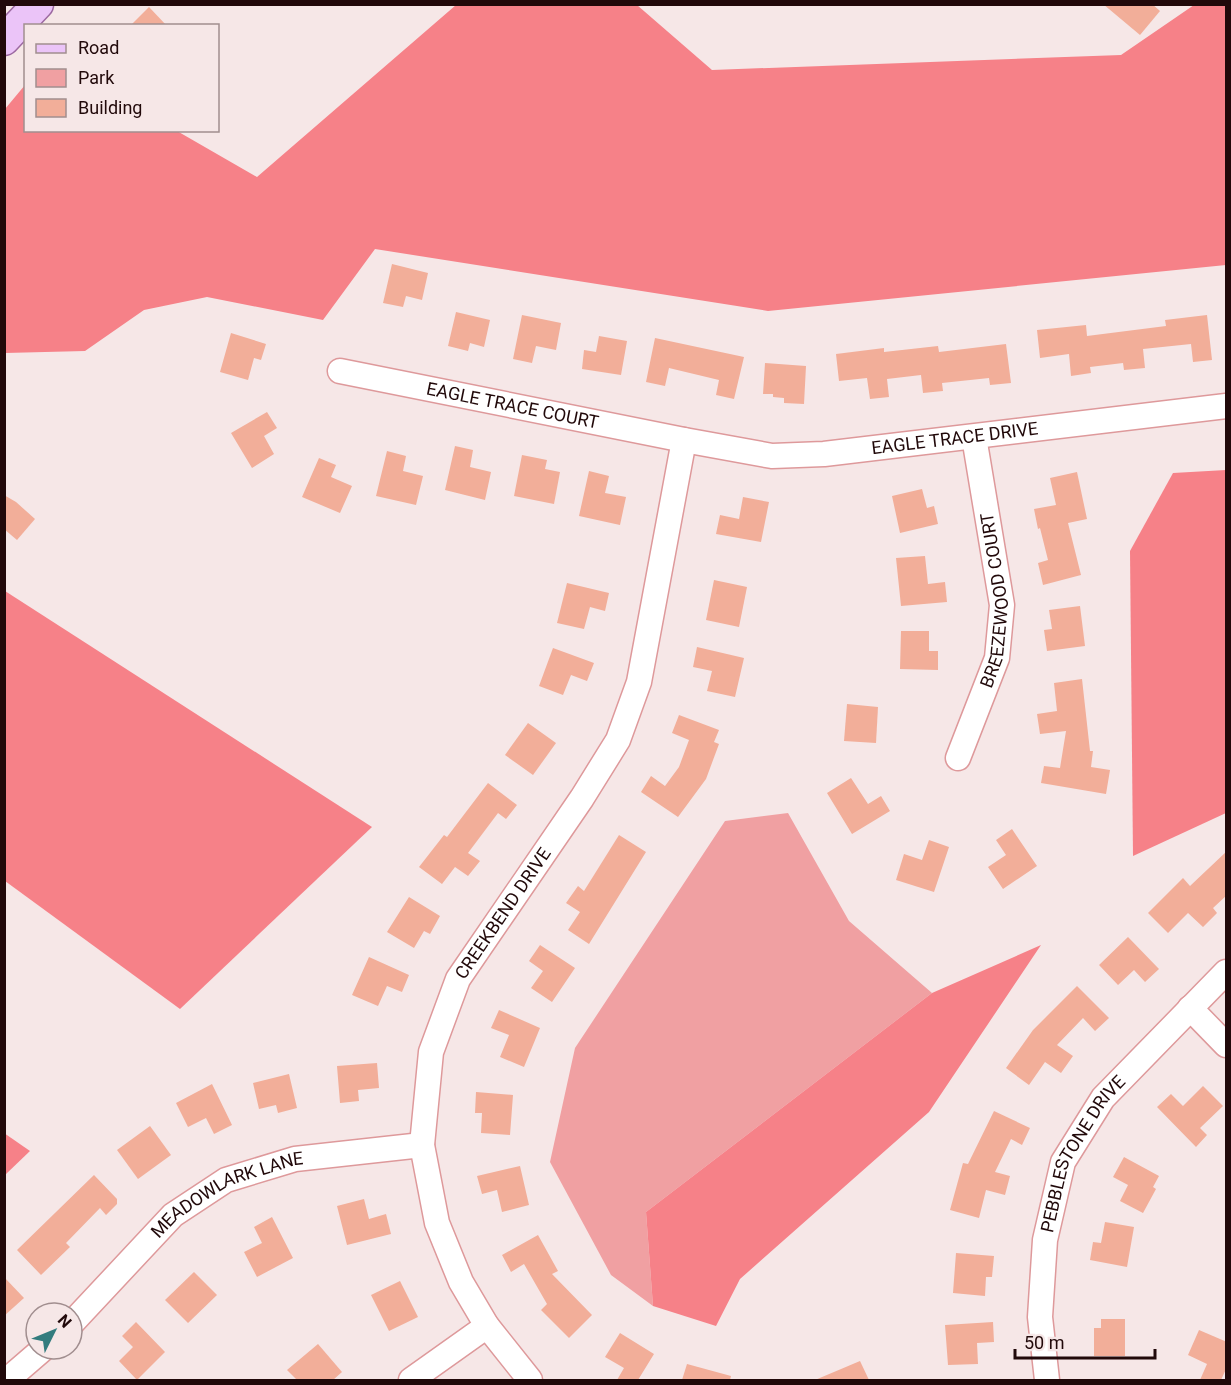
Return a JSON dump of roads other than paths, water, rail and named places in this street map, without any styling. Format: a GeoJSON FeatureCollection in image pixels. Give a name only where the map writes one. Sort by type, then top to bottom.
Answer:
{"type":"FeatureCollection","features":[{"type":"Feature","properties":{"kind":"main road"},"geometry":{"type":"LineString","coordinates":[[4,40],[38,4]]}},
{"type":"Feature","properties":{"kind":"street","name":"EAGLE TRACE COURT"},"geometry":{"type":"LineString","coordinates":[[340,371],[684,440]]}},
{"type":"Feature","properties":{"kind":"street","name":"EAGLE TRACE DRIVE"},"geometry":{"type":"LineString","coordinates":[[684,440],[772,456],[824,454],[1227,406]]}},
{"type":"Feature","properties":{"kind":"street","name":"BREEZEWOOD COURT"},"geometry":{"type":"LineString","coordinates":[[958,758],[997,658],[1002,605],[974,437]]}},
{"type":"Feature","properties":{"kind":"street","name":"CREEKBEND DRIVE"},"geometry":{"type":"LineString","coordinates":[[530,1380],[487,1326],[460,1282],[437,1223],[422,1146],[431,1052],[458,979],[582,798],[618,740],[639,682],[684,440]]}},
{"type":"Feature","properties":{"kind":"street","name":"PEBBLESTONE DRIVE"},"geometry":{"type":"LineString","coordinates":[[1047,1380],[1040,1317],[1045,1240],[1063,1162],[1103,1098],[1227,972]]}},
{"type":"Feature","properties":{"kind":"street"},"geometry":{"type":"LineString","coordinates":[[1190,1008],[1227,1045]]}},
{"type":"Feature","properties":{"kind":"street","name":"MEADOWLARK LANE"},"geometry":{"type":"LineString","coordinates":[[84,1310],[173,1215],[226,1180],[295,1158],[422,1146]]}},
{"type":"Feature","properties":{"kind":"street"},"geometry":{"type":"LineString","coordinates":[[411,1380],[487,1326]]}},
{"type":"Feature","properties":{"kind":"street"},"geometry":{"type":"LineString","coordinates":[[7,1380],[29,1361]]}}]}
